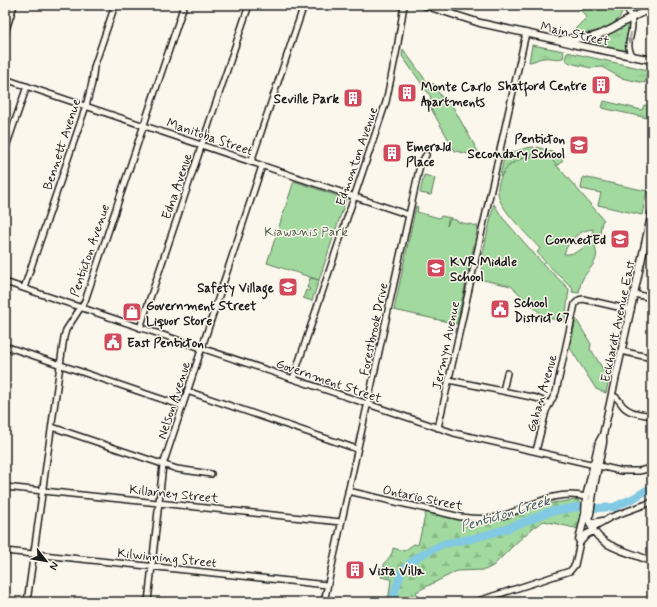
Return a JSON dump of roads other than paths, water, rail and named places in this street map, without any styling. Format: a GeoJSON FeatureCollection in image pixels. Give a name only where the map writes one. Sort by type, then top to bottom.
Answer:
{"type":"FeatureCollection","features":[{"type":"Feature","properties":{"kind":"main road","name":"Main Street"},"geometry":{"type":"LineString","coordinates":[[424,5],[468,20],[635,58],[652,60]]}},
{"type":"Feature","properties":{"kind":"main road"},"geometry":{"type":"LineString","coordinates":[[557,40],[591,37],[604,32],[632,16],[652,9]]}},
{"type":"Feature","properties":{"kind":"main road","name":"Eckhardt Avenue East"},"geometry":{"type":"LineString","coordinates":[[580,542],[579,540],[590,521],[587,500],[596,465],[599,442],[603,435],[630,310],[649,238],[652,212]]}},
{"type":"Feature","properties":{"kind":"main road"},"geometry":{"type":"LineString","coordinates":[[580,542],[587,534],[590,521]]}},
{"type":"Feature","properties":{"kind":"main road"},"geometry":{"type":"LineString","coordinates":[[590,521],[607,545],[652,562]]}},
{"type":"Feature","properties":{"kind":"street"},"geometry":{"type":"LineString","coordinates":[[5,33],[14,5]]}},
{"type":"Feature","properties":{"kind":"street","name":"Bennett Avenue"},"geometry":{"type":"LineString","coordinates":[[24,288],[86,106],[92,83],[94,67],[115,5]]}},
{"type":"Feature","properties":{"kind":"street","name":"Penticton Avenue"},"geometry":{"type":"LineString","coordinates":[[28,602],[60,364],[66,330],[84,301],[184,5]]}},
{"type":"Feature","properties":{"kind":"street","name":"Edna Avenue"},"geometry":{"type":"LineString","coordinates":[[140,328],[249,5]]}},
{"type":"Feature","properties":{"kind":"street"},"geometry":{"type":"LineString","coordinates":[[251,162],[304,5]]}},
{"type":"Feature","properties":{"kind":"street","name":"Edmonton Avenue"},"geometry":{"type":"LineString","coordinates":[[293,379],[386,102],[404,5]]}},
{"type":"Feature","properties":{"kind":"street"},"geometry":{"type":"LineString","coordinates":[[625,5],[632,16],[633,24],[628,44],[635,58]]}},
{"type":"Feature","properties":{"kind":"street","name":"Jermyn Avenue"},"geometry":{"type":"LineString","coordinates":[[438,428],[526,33]]}},
{"type":"Feature","properties":{"kind":"street","name":"Manitoba Street"},"geometry":{"type":"LineString","coordinates":[[5,79],[409,215]]}},
{"type":"Feature","properties":{"kind":"street"},"geometry":{"type":"LineString","coordinates":[[5,150],[27,86]]}},
{"type":"Feature","properties":{"kind":"street","name":"Forestbrook Drive"},"geometry":{"type":"LineString","coordinates":[[324,602],[420,165],[426,155]]}},
{"type":"Feature","properties":{"kind":"street","name":"Nelson Avenue"},"geometry":{"type":"LineString","coordinates":[[148,602],[163,465],[262,166]]}},
{"type":"Feature","properties":{"kind":"street","name":"Government Street"},"geometry":{"type":"LineString","coordinates":[[5,282],[467,437],[628,472],[652,468]]}},
{"type":"Feature","properties":{"kind":"street"},"geometry":{"type":"LineString","coordinates":[[634,294],[652,298]]}},
{"type":"Feature","properties":{"kind":"street","name":"Gahan Avenue"},"geometry":{"type":"LineString","coordinates":[[536,451],[544,416],[556,392],[574,308],[577,302],[585,300],[630,310]]}},
{"type":"Feature","properties":{"kind":"street"},"geometry":{"type":"LineString","coordinates":[[5,347],[60,364],[182,406]]}},
{"type":"Feature","properties":{"kind":"street"},"geometry":{"type":"LineString","coordinates":[[621,351],[652,358]]}},
{"type":"Feature","properties":{"kind":"street"},"geometry":{"type":"LineString","coordinates":[[503,391],[507,373]]}},
{"type":"Feature","properties":{"kind":"street"},"geometry":{"type":"LineString","coordinates":[[448,380],[540,399],[550,404]]}},
{"type":"Feature","properties":{"kind":"street"},"geometry":{"type":"LineString","coordinates":[[188,391],[357,449]]}},
{"type":"Feature","properties":{"kind":"street"},"geometry":{"type":"LineString","coordinates":[[612,395],[618,397],[628,410],[652,416]]}},
{"type":"Feature","properties":{"kind":"street"},"geometry":{"type":"LineString","coordinates":[[52,427],[163,465],[177,469],[211,474]]}},
{"type":"Feature","properties":{"kind":"street","name":"Killarney Street"},"geometry":{"type":"LineString","coordinates":[[5,486],[341,522]]}},
{"type":"Feature","properties":{"kind":"street","name":"Ontario Street"},"geometry":{"type":"LineString","coordinates":[[348,491],[461,517],[479,519],[501,516],[540,500],[557,496],[580,496],[587,500]]}},
{"type":"Feature","properties":{"kind":"street"},"geometry":{"type":"LineString","coordinates":[[590,521],[604,520],[652,502]]}},
{"type":"Feature","properties":{"kind":"street"},"geometry":{"type":"LineString","coordinates":[[475,602],[566,572],[573,568],[577,559],[580,542]]}},
{"type":"Feature","properties":{"kind":"street","name":"Kilwinning Street"},"geometry":{"type":"LineString","coordinates":[[5,551],[327,585]]}},
{"type":"Feature","properties":{"kind":"waterway","name":"Penticton Creek"},"geometry":{"type":"LineString","coordinates":[[392,602],[402,571],[417,557],[443,544],[475,538],[506,529],[549,512],[577,507],[614,507],[634,498],[652,487]]}},
{"type":"Feature","properties":{"kind":"place","name":"Shatford Centre"},"geometry":{"type":"Point","coordinates":[601,85]}},
{"type":"Feature","properties":{"kind":"place","name":"Monte Carlo Apartments"},"geometry":{"type":"Point","coordinates":[407,93]}},
{"type":"Feature","properties":{"kind":"place","name":"Seville Park"},"geometry":{"type":"Point","coordinates":[353,98]}},
{"type":"Feature","properties":{"kind":"place","name":"Penticton Secondary School"},"geometry":{"type":"Point","coordinates":[579,145]}},
{"type":"Feature","properties":{"kind":"place","name":"Emerald Place"},"geometry":{"type":"Point","coordinates":[392,153]}},
{"type":"Feature","properties":{"kind":"place","name":"ConnectEd"},"geometry":{"type":"Point","coordinates":[620,239]}},
{"type":"Feature","properties":{"kind":"place","name":"KVR Middle School"},"geometry":{"type":"Point","coordinates":[436,268]}},
{"type":"Feature","properties":{"kind":"place","name":"Safety Village"},"geometry":{"type":"Point","coordinates":[288,287]}},
{"type":"Feature","properties":{"kind":"place","name":"School District 67"},"geometry":{"type":"Point","coordinates":[500,309]}},
{"type":"Feature","properties":{"kind":"place","name":"Government Street Liquor Store"},"geometry":{"type":"Point","coordinates":[132,312]}},
{"type":"Feature","properties":{"kind":"place","name":"East Penticton"},"geometry":{"type":"Point","coordinates":[113,342]}},
{"type":"Feature","properties":{"kind":"place","name":"Vista Villa"},"geometry":{"type":"Point","coordinates":[355,570]}},
{"type":"Feature","properties":{"kind":"park label","name":"Kiawanis Park"},"geometry":{"type":"Point","coordinates":[306,231]}}]}
